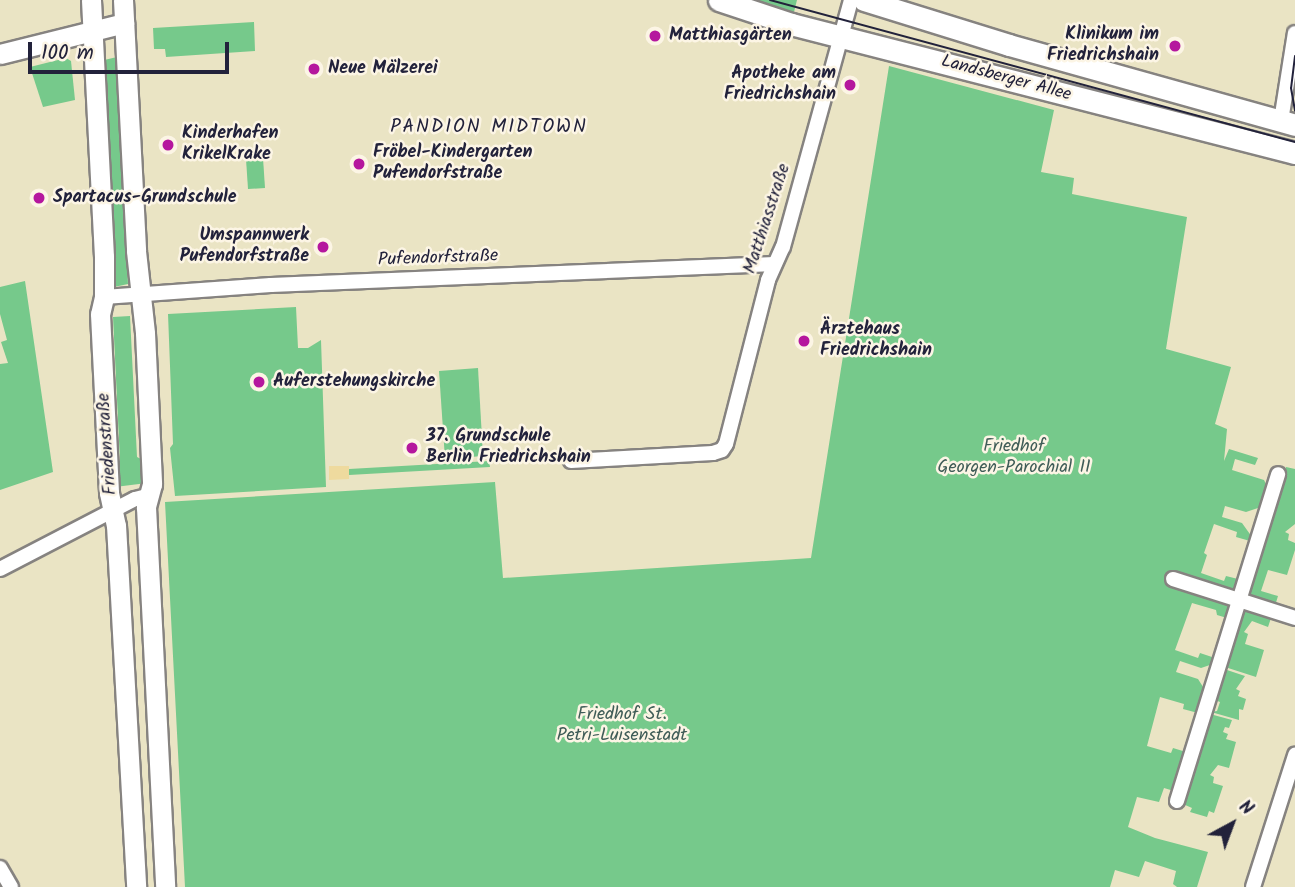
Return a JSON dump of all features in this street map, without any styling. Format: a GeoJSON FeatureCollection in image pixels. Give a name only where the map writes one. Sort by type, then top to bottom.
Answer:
{"type":"FeatureCollection","features":[{"type":"Feature","properties":{"kind":"main road","name":"Landsberger Allee"},"geometry":{"type":"LineString","coordinates":[[719,0],[746,11],[841,37],[1295,153]]}},
{"type":"Feature","properties":{"kind":"main road","name":"Landsberger Allee"},"geometry":{"type":"LineString","coordinates":[[864,0],[1288,123]]}},
{"type":"Feature","properties":{"kind":"street","name":"Friedenstraße"},"geometry":{"type":"LineString","coordinates":[[91,0],[104,297],[100,314],[109,493],[115,512],[136,887]]}},
{"type":"Feature","properties":{"kind":"street","name":"Friedenstraße"},"geometry":{"type":"LineString","coordinates":[[123,0],[152,484],[147,496],[165,887]]}},
{"type":"Feature","properties":{"kind":"street","name":"Matthiasstraße"},"geometry":{"type":"LineString","coordinates":[[571,461],[702,454],[722,450],[775,264],[783,247],[851,0]]}},
{"type":"Feature","properties":{"kind":"street"},"geometry":{"type":"LineString","coordinates":[[0,54],[124,23]]}},
{"type":"Feature","properties":{"kind":"street"},"geometry":{"type":"LineString","coordinates":[[1288,123],[1295,33]]}},
{"type":"Feature","properties":{"kind":"street","name":"Pufendorfstraße"},"geometry":{"type":"LineString","coordinates":[[104,297],[271,285],[775,264]]}},
{"type":"Feature","properties":{"kind":"street"},"geometry":{"type":"LineString","coordinates":[[1177,801],[1278,474]]}},
{"type":"Feature","properties":{"kind":"street"},"geometry":{"type":"LineString","coordinates":[[0,569],[115,512],[135,499],[147,496]]}},
{"type":"Feature","properties":{"kind":"street"},"geometry":{"type":"LineString","coordinates":[[1173,579],[1295,618]]}},
{"type":"Feature","properties":{"kind":"street"},"geometry":{"type":"LineString","coordinates":[[1253,887],[1295,755]]}},
{"type":"Feature","properties":{"kind":"street"},"geometry":{"type":"LineString","coordinates":[[0,868],[11,887]]}},
{"type":"Feature","properties":{"kind":"green space"},"geometry":{"type":"Polygon","coordinates":[[[750,0],[797,0],[794,12],[750,0]]]}},
{"type":"Feature","properties":{"kind":"green space"},"geometry":{"type":"Polygon","coordinates":[[[254,22],[255,51],[166,57],[165,49],[154,49],[153,28],[254,22]]]}},
{"type":"Feature","properties":{"kind":"green space"},"geometry":{"type":"Polygon","coordinates":[[[117,57],[128,284],[114,287],[100,61],[117,57]]]}},
{"type":"Feature","properties":{"kind":"green space"},"geometry":{"type":"Polygon","coordinates":[[[66,58],[71,61],[75,100],[43,107],[30,67],[66,58]]]}},
{"type":"Feature","properties":{"kind":"green space"},"geometry":{"type":"Polygon","coordinates":[[[889,66],[1054,110],[1041,172],[1074,178],[1072,194],[1187,217],[1166,349],[1231,367],[1215,424],[1227,429],[1224,461],[1229,449],[1258,458],[1255,465],[1235,459],[1232,470],[1264,480],[1267,486],[1261,507],[1246,512],[1225,506],[1222,517],[1242,523],[1252,537],[1250,541],[1236,537],[1237,532],[1214,524],[1204,553],[1207,555],[1201,573],[1224,581],[1226,576],[1238,579],[1234,591],[1174,574],[1171,587],[1231,606],[1227,618],[1217,615],[1216,610],[1192,603],[1175,650],[1198,658],[1200,653],[1215,658],[1213,664],[1201,668],[1180,661],[1176,672],[1198,679],[1205,690],[1198,713],[1183,709],[1184,704],[1160,697],[1147,746],[1171,753],[1173,748],[1186,752],[1174,791],[1164,788],[1159,802],[1137,797],[1128,827],[1155,838],[1208,852],[1197,887],[1177,887],[1173,884],[1176,871],[1145,861],[1139,877],[1115,870],[1110,887],[185,887],[165,502],[495,482],[503,578],[811,558],[889,66]]]}},
{"type":"Feature","properties":{"kind":"green space"},"geometry":{"type":"Polygon","coordinates":[[[263,158],[265,188],[248,189],[246,159],[263,158]]]}},
{"type":"Feature","properties":{"kind":"green space"},"geometry":{"type":"Polygon","coordinates":[[[25,281],[53,472],[0,490],[0,364],[8,363],[1,342],[7,340],[0,314],[0,287],[25,281]]]}},
{"type":"Feature","properties":{"kind":"green space"},"geometry":{"type":"Polygon","coordinates":[[[296,307],[298,348],[308,348],[321,340],[326,487],[175,496],[170,448],[173,444],[168,314],[296,307]]]}},
{"type":"Feature","properties":{"kind":"green space"},"geometry":{"type":"Polygon","coordinates":[[[130,316],[137,457],[147,462],[147,483],[115,487],[111,457],[120,461],[113,317],[130,316]]]}},
{"type":"Feature","properties":{"kind":"green space"},"geometry":{"type":"Polygon","coordinates":[[[478,368],[483,456],[445,459],[439,371],[478,368]]]}},
{"type":"Feature","properties":{"kind":"green space"},"geometry":{"type":"Polygon","coordinates":[[[489,461],[490,467],[349,475],[349,469],[489,461]]]}},
{"type":"Feature","properties":{"kind":"green space"},"geometry":{"type":"Polygon","coordinates":[[[1286,467],[1295,469],[1295,524],[1285,532],[1289,534],[1288,540],[1295,543],[1295,550],[1287,575],[1268,570],[1261,591],[1278,596],[1275,606],[1248,596],[1247,593],[1286,467]]]}},
{"type":"Feature","properties":{"kind":"green space"},"geometry":{"type":"Polygon","coordinates":[[[1243,612],[1271,618],[1268,627],[1252,621],[1244,632],[1248,634],[1245,644],[1264,650],[1256,677],[1225,667],[1243,612]]]}},
{"type":"Feature","properties":{"kind":"green space"},"geometry":{"type":"Polygon","coordinates":[[[1224,669],[1245,676],[1236,689],[1240,691],[1238,696],[1246,699],[1243,710],[1239,709],[1239,720],[1211,712],[1217,711],[1220,702],[1215,700],[1224,669]]]}},
{"type":"Feature","properties":{"kind":"green space"},"geometry":{"type":"Polygon","coordinates":[[[1210,714],[1232,720],[1229,728],[1225,727],[1223,732],[1228,734],[1226,739],[1236,742],[1229,768],[1218,765],[1210,775],[1214,777],[1213,783],[1223,786],[1214,813],[1209,811],[1207,817],[1190,812],[1192,808],[1183,804],[1210,714]]]}},
{"type":"Feature","properties":{"kind":"sand"},"geometry":{"type":"Polygon","coordinates":[[[329,466],[349,466],[349,479],[329,480],[329,466]]]}},
{"type":"Feature","properties":{"kind":"tram line"},"geometry":{"type":"LineString","coordinates":[[770,0],[1295,142]]}},
{"type":"Feature","properties":{"kind":"tram line"},"geometry":{"type":"LineString","coordinates":[[1295,56],[1291,88],[1295,111]]}},
{"type":"Feature","properties":{"kind":"place","name":"Matthiasgärten"},"geometry":{"type":"Point","coordinates":[655,36]}},
{"type":"Feature","properties":{"kind":"place","name":"Klinikum im Friedrichshain"},"geometry":{"type":"Point","coordinates":[1175,46]}},
{"type":"Feature","properties":{"kind":"place","name":"Neue Mälzerei"},"geometry":{"type":"Point","coordinates":[314,69]}},
{"type":"Feature","properties":{"kind":"place","name":"Apotheke am Friedrichshain"},"geometry":{"type":"Point","coordinates":[850,85]}},
{"type":"Feature","properties":{"kind":"place","name":"Kinderhafen KrikelKrake"},"geometry":{"type":"Point","coordinates":[168,145]}},
{"type":"Feature","properties":{"kind":"place","name":"Fröbel-Kindergarten Pufendorfstraße"},"geometry":{"type":"Point","coordinates":[359,164]}},
{"type":"Feature","properties":{"kind":"place","name":"Spartacus-Grundschule"},"geometry":{"type":"Point","coordinates":[39,198]}},
{"type":"Feature","properties":{"kind":"place","name":"Umspannwerk Pufendorfstraße"},"geometry":{"type":"Point","coordinates":[323,247]}},
{"type":"Feature","properties":{"kind":"place","name":"Ärztehaus Friedrichshain"},"geometry":{"type":"Point","coordinates":[804,341]}},
{"type":"Feature","properties":{"kind":"place","name":"Auferstehungskirche"},"geometry":{"type":"Point","coordinates":[259,382]}},
{"type":"Feature","properties":{"kind":"place","name":"37. Grundschule Berlin Friedrichshain"},"geometry":{"type":"Point","coordinates":[412,448]}},
{"type":"Feature","properties":{"kind":"district","name":"PANDION MIDTOWN"},"geometry":{"type":"Point","coordinates":[489,128]}},
{"type":"Feature","properties":{"kind":"park label","name":"Friedhof Georgen-Parochial II"},"geometry":{"type":"Point","coordinates":[1014,458]}},
{"type":"Feature","properties":{"kind":"park label","name":"Friedhof St. Petri-Luisenstadt"},"geometry":{"type":"Point","coordinates":[622,726]}}]}
